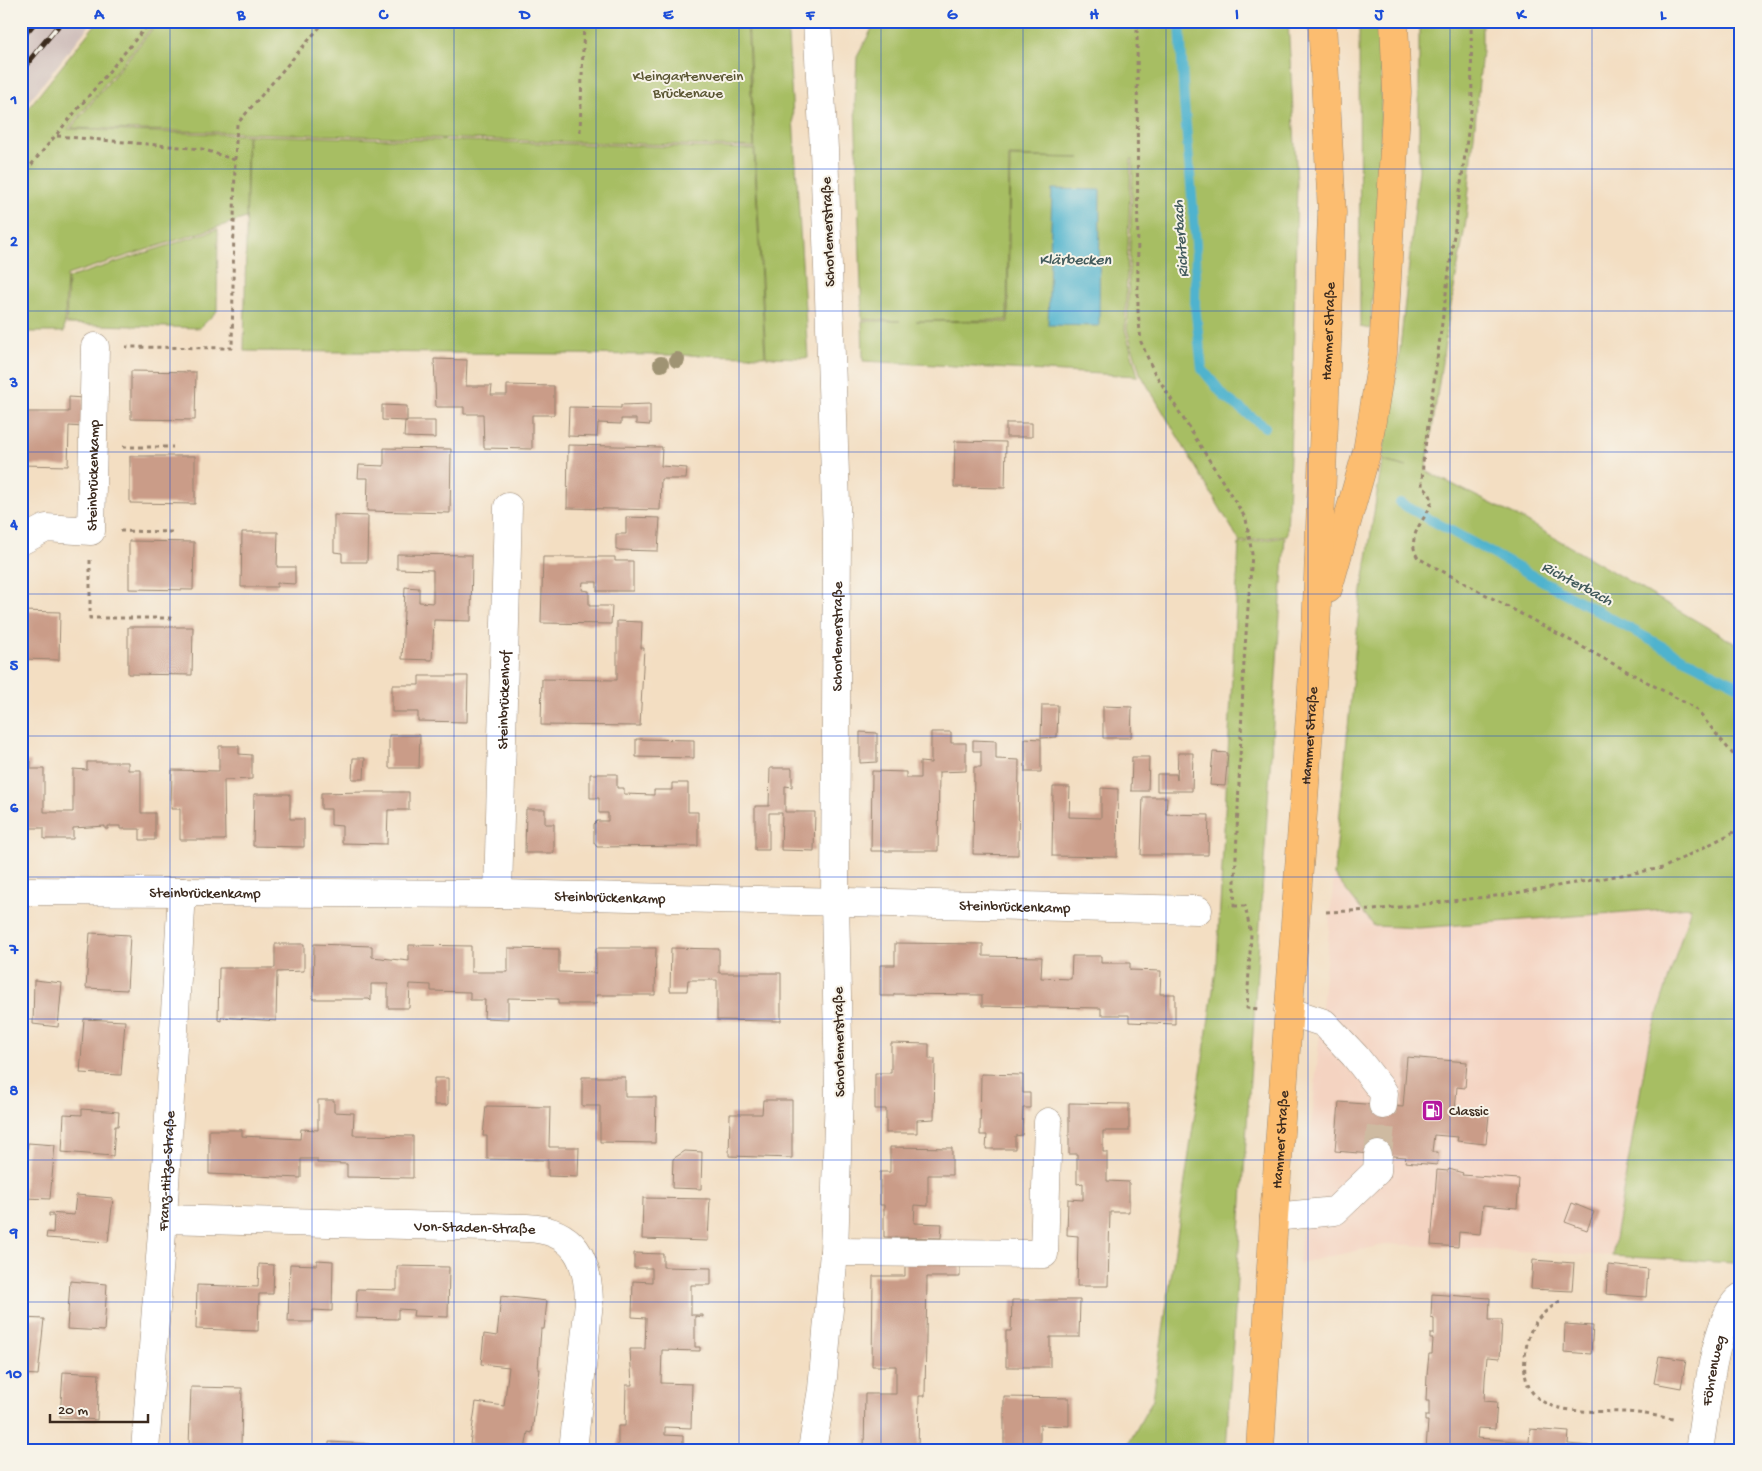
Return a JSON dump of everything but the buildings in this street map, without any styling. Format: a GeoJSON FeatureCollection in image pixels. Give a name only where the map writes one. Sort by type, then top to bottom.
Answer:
{"type":"FeatureCollection","features":[{"type":"Feature","properties":{"kind":"main road","name":"Hammer Straße"},"geometry":{"type":"LineString","coordinates":[[1260,1450],[1288,1011],[1316,631],[1332,212],[1322,21]]}},
{"type":"Feature","properties":{"kind":"main road"},"geometry":{"type":"LineString","coordinates":[[1316,631],[1367,451],[1382,353],[1397,92],[1394,21]]}},
{"type":"Feature","properties":{"kind":"street","name":"Schorlemerstraße"},"geometry":{"type":"LineString","coordinates":[[812,1450],[822,1389],[834,1252],[839,1090],[836,901],[837,534],[824,149],[817,21]]}},
{"type":"Feature","properties":{"kind":"street","name":"Steinbrückenkamp"},"geometry":{"type":"LineString","coordinates":[[21,541],[46,528],[91,531],[95,347]]}},
{"type":"Feature","properties":{"kind":"street","name":"Steinbrückenhof"},"geometry":{"type":"LineString","coordinates":[[498,894],[508,507]]}},
{"type":"Feature","properties":{"kind":"street","name":"Steinbrückenkamp"},"geometry":{"type":"LineString","coordinates":[[21,891],[498,894],[1198,910]]}},
{"type":"Feature","properties":{"kind":"street","name":"Franz-Hitze-Straße"},"geometry":{"type":"LineString","coordinates":[[145,1450],[164,1219],[182,892]]}},
{"type":"Feature","properties":{"kind":"street"},"geometry":{"type":"LineString","coordinates":[[1288,1011],[1324,1023],[1355,1056],[1384,1093],[1383,1105]]}},
{"type":"Feature","properties":{"kind":"street"},"geometry":{"type":"LineString","coordinates":[[834,1252],[1044,1254],[1048,1122]]}},
{"type":"Feature","properties":{"kind":"street"},"geometry":{"type":"LineString","coordinates":[[1274,1217],[1334,1211],[1377,1171],[1378,1155]]}},
{"type":"Feature","properties":{"kind":"street","name":"Von-Staden-Straße"},"geometry":{"type":"LineString","coordinates":[[164,1219],[541,1228],[558,1236],[571,1244],[581,1255],[589,1283],[589,1302],[573,1450]]}},
{"type":"Feature","properties":{"kind":"street","name":"Föhrenweg"},"geometry":{"type":"LineString","coordinates":[[1702,1437],[1720,1331],[1727,1312],[1741,1297]]}},
{"type":"Feature","properties":{"kind":"path"},"geometry":{"type":"LineString","coordinates":[[21,176],[57,136],[151,21]]}},
{"type":"Feature","properties":{"kind":"path"},"geometry":{"type":"LineString","coordinates":[[95,347],[232,348],[237,124],[325,21]]}},
{"type":"Feature","properties":{"kind":"path"},"geometry":{"type":"LineString","coordinates":[[580,132],[584,21]]}},
{"type":"Feature","properties":{"kind":"path"},"geometry":{"type":"LineString","coordinates":[[1137,21],[1138,311],[1141,342],[1153,370],[1246,520],[1252,554],[1244,661],[1234,906]]}},
{"type":"Feature","properties":{"kind":"path"},"geometry":{"type":"LineString","coordinates":[[1471,21],[1472,103],[1423,462],[1422,486],[1430,494],[1430,504],[1419,525],[1413,543],[1418,558],[1695,708],[1741,764]]}},
{"type":"Feature","properties":{"kind":"path"},"geometry":{"type":"LineString","coordinates":[[57,136],[202,149],[235,160]]}},
{"type":"Feature","properties":{"kind":"path"},"geometry":{"type":"LineString","coordinates":[[93,447],[173,447]]}},
{"type":"Feature","properties":{"kind":"path"},"geometry":{"type":"LineString","coordinates":[[172,532],[91,531],[90,618],[172,618]]}},
{"type":"Feature","properties":{"kind":"path"},"geometry":{"type":"LineString","coordinates":[[1295,910],[1333,913],[1373,910],[1504,895],[1663,868],[1734,832],[1741,820]]}},
{"type":"Feature","properties":{"kind":"path"},"geometry":{"type":"LineString","coordinates":[[1198,910],[1245,906],[1251,934],[1247,1008],[1288,1011]]}},
{"type":"Feature","properties":{"kind":"path"},"geometry":{"type":"LineString","coordinates":[[1560,1301],[1539,1316],[1526,1341],[1524,1369],[1528,1388],[1542,1403],[1562,1409],[1588,1412],[1625,1412],[1702,1437]]}},
{"type":"Feature","properties":{"kind":"shaded area"},"geometry":{"type":"Polygon","coordinates":[[[21,21],[93,21],[21,111],[21,21]]]}},
{"type":"Feature","properties":{"kind":"shaded area"},"geometry":{"type":"Polygon","coordinates":[[[1334,875],[1374,926],[1419,928],[1692,907],[1649,1041],[1612,1256],[1389,1244],[1299,1263],[1334,875]]]}},
{"type":"Feature","properties":{"kind":"green space"},"geometry":{"type":"Polygon","coordinates":[[[98,21],[157,21],[68,129],[247,135],[246,218],[67,275],[64,332],[21,332],[21,117],[98,21]]]}},
{"type":"Feature","properties":{"kind":"green space","name":"Kleingartenverein Brückenaue"},"geometry":{"type":"Polygon","coordinates":[[[159,21],[747,21],[754,147],[71,128],[159,21]]]}},
{"type":"Feature","properties":{"kind":"green space"},"geometry":{"type":"Polygon","coordinates":[[[748,21],[787,21],[808,358],[766,357],[748,21]]]}},
{"type":"Feature","properties":{"kind":"green space"},"geometry":{"type":"Polygon","coordinates":[[[876,21],[1288,21],[1297,182],[1287,535],[1240,542],[1140,373],[1127,329],[1133,159],[1131,159],[1125,329],[1138,376],[863,361],[862,321],[900,321],[862,319],[855,103],[857,57],[876,21]],[[1009,156],[1007,320],[916,321],[1008,322],[1010,157],[1080,158],[1009,156]]]}},
{"type":"Feature","properties":{"kind":"green space"},"geometry":{"type":"Polygon","coordinates":[[[1359,21],[1382,21],[1380,195],[1370,329],[1360,327],[1359,21]]]}},
{"type":"Feature","properties":{"kind":"green space"},"geometry":{"type":"Polygon","coordinates":[[[1419,21],[1482,21],[1482,50],[1466,221],[1448,322],[1426,471],[1526,521],[1741,647],[1741,1262],[1612,1256],[1649,1041],[1691,907],[1419,928],[1374,926],[1334,875],[1359,610],[1382,461],[1407,467],[1382,460],[1399,358],[1419,170],[1419,21]]]}},
{"type":"Feature","properties":{"kind":"green space"},"geometry":{"type":"Polygon","coordinates":[[[248,135],[754,149],[765,356],[244,351],[248,135]]]}},
{"type":"Feature","properties":{"kind":"green space"},"geometry":{"type":"Polygon","coordinates":[[[218,229],[217,311],[200,328],[66,324],[68,278],[218,229]]]}},
{"type":"Feature","properties":{"kind":"green space"},"geometry":{"type":"Polygon","coordinates":[[[1285,537],[1226,1450],[1125,1450],[1153,1399],[1217,963],[1239,544],[1285,537]]]}},
{"type":"Feature","properties":{"kind":"water","name":"Klärbecken"},"geometry":{"type":"Polygon","coordinates":[[[1052,189],[1100,190],[1099,326],[1048,325],[1052,189]]]}},
{"type":"Feature","properties":{"kind":"waterway","name":"Richterbach"},"geometry":{"type":"LineString","coordinates":[[1180,21],[1184,103],[1196,244],[1195,305],[1202,369],[1225,397],[1265,427]]}},
{"type":"Feature","properties":{"kind":"waterway","name":"Richterbach"},"geometry":{"type":"LineString","coordinates":[[1400,503],[1687,660],[1741,687]]}},
{"type":"Feature","properties":{"kind":"tunnel"},"geometry":{"type":"LineString","coordinates":[[1378,1155],[1383,1105]]}},
{"type":"Feature","properties":{"kind":"railway"},"geometry":{"type":"LineString","coordinates":[[21,39],[36,21]]}},
{"type":"Feature","properties":{"kind":"railway"},"geometry":{"type":"LineString","coordinates":[[21,71],[62,21]]}},
{"type":"Feature","properties":{"kind":"place","name":"Classic"},"geometry":{"type":"Point","coordinates":[1433,1110]}}]}
